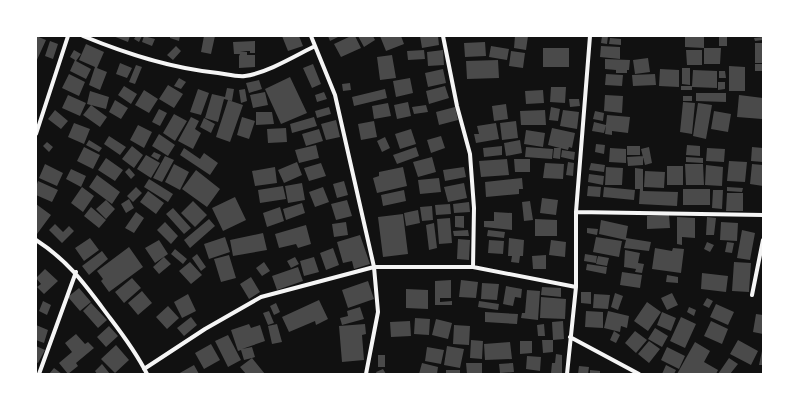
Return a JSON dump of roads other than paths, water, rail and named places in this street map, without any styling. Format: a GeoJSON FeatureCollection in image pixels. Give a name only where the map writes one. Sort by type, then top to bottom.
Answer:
{"type":"FeatureCollection","features":[{"type":"Feature","properties":{"kind":"street"},"geometry":{"type":"LineString","coordinates":[[36,134],[68,36]]}},
{"type":"Feature","properties":{"kind":"street"},"geometry":{"type":"LineString","coordinates":[[83,36],[124,53],[162,65],[204,72],[245,76],[280,64],[315,46]]}},
{"type":"Feature","properties":{"kind":"street"},"geometry":{"type":"LineString","coordinates":[[311,36],[335,95],[374,267],[378,312],[366,374]]}},
{"type":"Feature","properties":{"kind":"street"},"geometry":{"type":"LineString","coordinates":[[443,36],[457,106],[470,154],[474,208],[473,267]]}},
{"type":"Feature","properties":{"kind":"street"},"geometry":{"type":"LineString","coordinates":[[567,374],[576,288],[576,212],[590,36]]}},
{"type":"Feature","properties":{"kind":"street"},"geometry":{"type":"LineString","coordinates":[[576,212],[763,215]]}},
{"type":"Feature","properties":{"kind":"street"},"geometry":{"type":"LineString","coordinates":[[36,240],[52,250],[76,272],[118,329],[147,374]]}},
{"type":"Feature","properties":{"kind":"street"},"geometry":{"type":"LineString","coordinates":[[752,296],[763,240]]}},
{"type":"Feature","properties":{"kind":"street"},"geometry":{"type":"LineString","coordinates":[[144,369],[205,329],[261,297],[374,267],[473,267],[576,288]]}},
{"type":"Feature","properties":{"kind":"street"},"geometry":{"type":"LineString","coordinates":[[39,374],[76,272]]}},
{"type":"Feature","properties":{"kind":"street"},"geometry":{"type":"LineString","coordinates":[[570,336],[639,374]]}}]}
